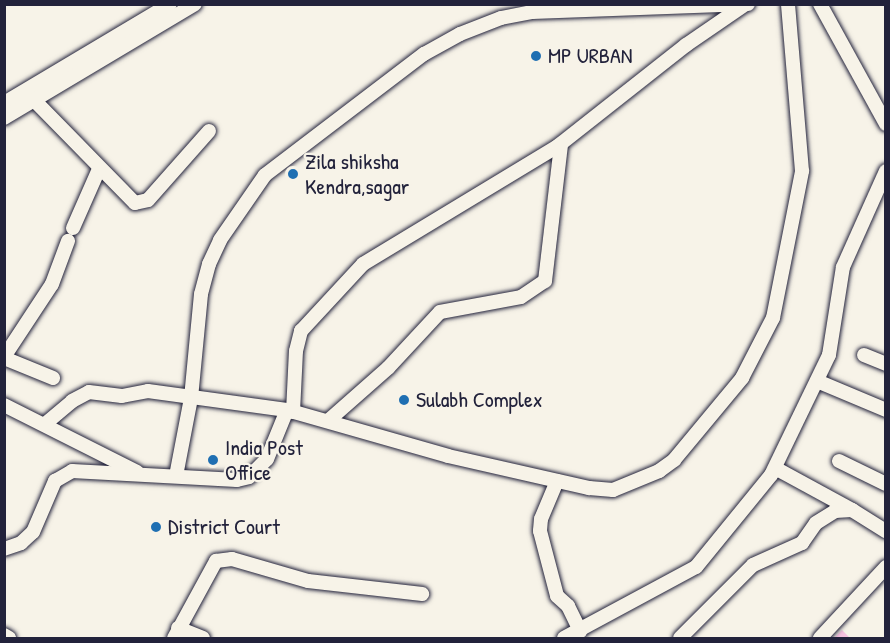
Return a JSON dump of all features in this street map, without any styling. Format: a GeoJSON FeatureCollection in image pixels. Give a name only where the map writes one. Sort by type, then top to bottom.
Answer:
{"type":"FeatureCollection","features":[{"type":"Feature","properties":{"kind":"street"},"geometry":{"type":"LineString","coordinates":[[4,103],[170,4]]}},
{"type":"Feature","properties":{"kind":"street"},"geometry":{"type":"LineString","coordinates":[[4,118],[195,4]]}},
{"type":"Feature","properties":{"kind":"street"},"geometry":{"type":"LineString","coordinates":[[45,424],[72,401],[88,392],[122,396],[148,391],[290,411],[329,420],[448,456],[557,481],[613,490],[667,466],[742,378],[770,329],[802,171],[788,4]]}},
{"type":"Feature","properties":{"kind":"street"},"geometry":{"type":"LineString","coordinates":[[820,4],[885,124]]}},
{"type":"Feature","properties":{"kind":"street"},"geometry":{"type":"LineString","coordinates":[[176,476],[191,398],[201,294],[209,264],[220,240],[265,175],[424,54],[460,34],[523,9],[746,5]]}},
{"type":"Feature","properties":{"kind":"street"},"geometry":{"type":"LineString","coordinates":[[4,549],[21,543],[33,532],[62,474],[82,471],[237,480],[249,477],[267,459],[290,411],[296,351],[301,331],[363,264],[561,144],[686,45],[746,5]]}},
{"type":"Feature","properties":{"kind":"street"},"geometry":{"type":"LineString","coordinates":[[34,100],[128,199],[141,204],[209,131]]}},
{"type":"Feature","properties":{"kind":"street"},"geometry":{"type":"LineString","coordinates":[[329,420],[388,368],[440,312],[521,297],[545,281],[561,144]]}},
{"type":"Feature","properties":{"kind":"street"},"geometry":{"type":"LineString","coordinates":[[53,378],[4,357],[52,284],[99,169]]}},
{"type":"Feature","properties":{"kind":"street"},"geometry":{"type":"LineString","coordinates":[[564,639],[696,567],[775,468],[832,346],[847,252],[885,171]]}},
{"type":"Feature","properties":{"kind":"street"},"geometry":{"type":"LineString","coordinates":[[864,355],[885,364]]}},
{"type":"Feature","properties":{"kind":"street"},"geometry":{"type":"LineString","coordinates":[[817,381],[885,410]]}},
{"type":"Feature","properties":{"kind":"street"},"geometry":{"type":"LineString","coordinates":[[4,405],[141,474]]}},
{"type":"Feature","properties":{"kind":"street"},"geometry":{"type":"LineString","coordinates":[[839,461],[885,484]]}},
{"type":"Feature","properties":{"kind":"street"},"geometry":{"type":"LineString","coordinates":[[775,468],[852,510],[885,531]]}},
{"type":"Feature","properties":{"kind":"street"},"geometry":{"type":"LineString","coordinates":[[557,481],[541,519],[540,531],[557,596],[568,606],[580,631]]}},
{"type":"Feature","properties":{"kind":"street"},"geometry":{"type":"LineString","coordinates":[[680,639],[753,565],[802,543],[816,523],[835,511],[852,510]]}},
{"type":"Feature","properties":{"kind":"street"},"geometry":{"type":"LineString","coordinates":[[203,639],[176,633],[216,561],[232,559],[308,581],[422,594]]}},
{"type":"Feature","properties":{"kind":"street"},"geometry":{"type":"LineString","coordinates":[[820,639],[885,567]]}},
{"type":"Feature","properties":{"kind":"street"},"geometry":{"type":"LineString","coordinates":[[4,635],[9,639]]}},
{"type":"Feature","properties":{"kind":"building"},"geometry":{"type":"Polygon","coordinates":[[[842,630],[850,638],[834,638],[842,630]]]}},
{"type":"Feature","properties":{"kind":"place","name":"MP URBAN"},"geometry":{"type":"Point","coordinates":[536,56]}},
{"type":"Feature","properties":{"kind":"place","name":"Zila shiksha Kendra,sagar"},"geometry":{"type":"Point","coordinates":[293,174]}},
{"type":"Feature","properties":{"kind":"place","name":"Sulabh Complex"},"geometry":{"type":"Point","coordinates":[404,400]}},
{"type":"Feature","properties":{"kind":"place","name":"India Post Office"},"geometry":{"type":"Point","coordinates":[213,460]}},
{"type":"Feature","properties":{"kind":"place","name":"District Court"},"geometry":{"type":"Point","coordinates":[156,527]}}]}
